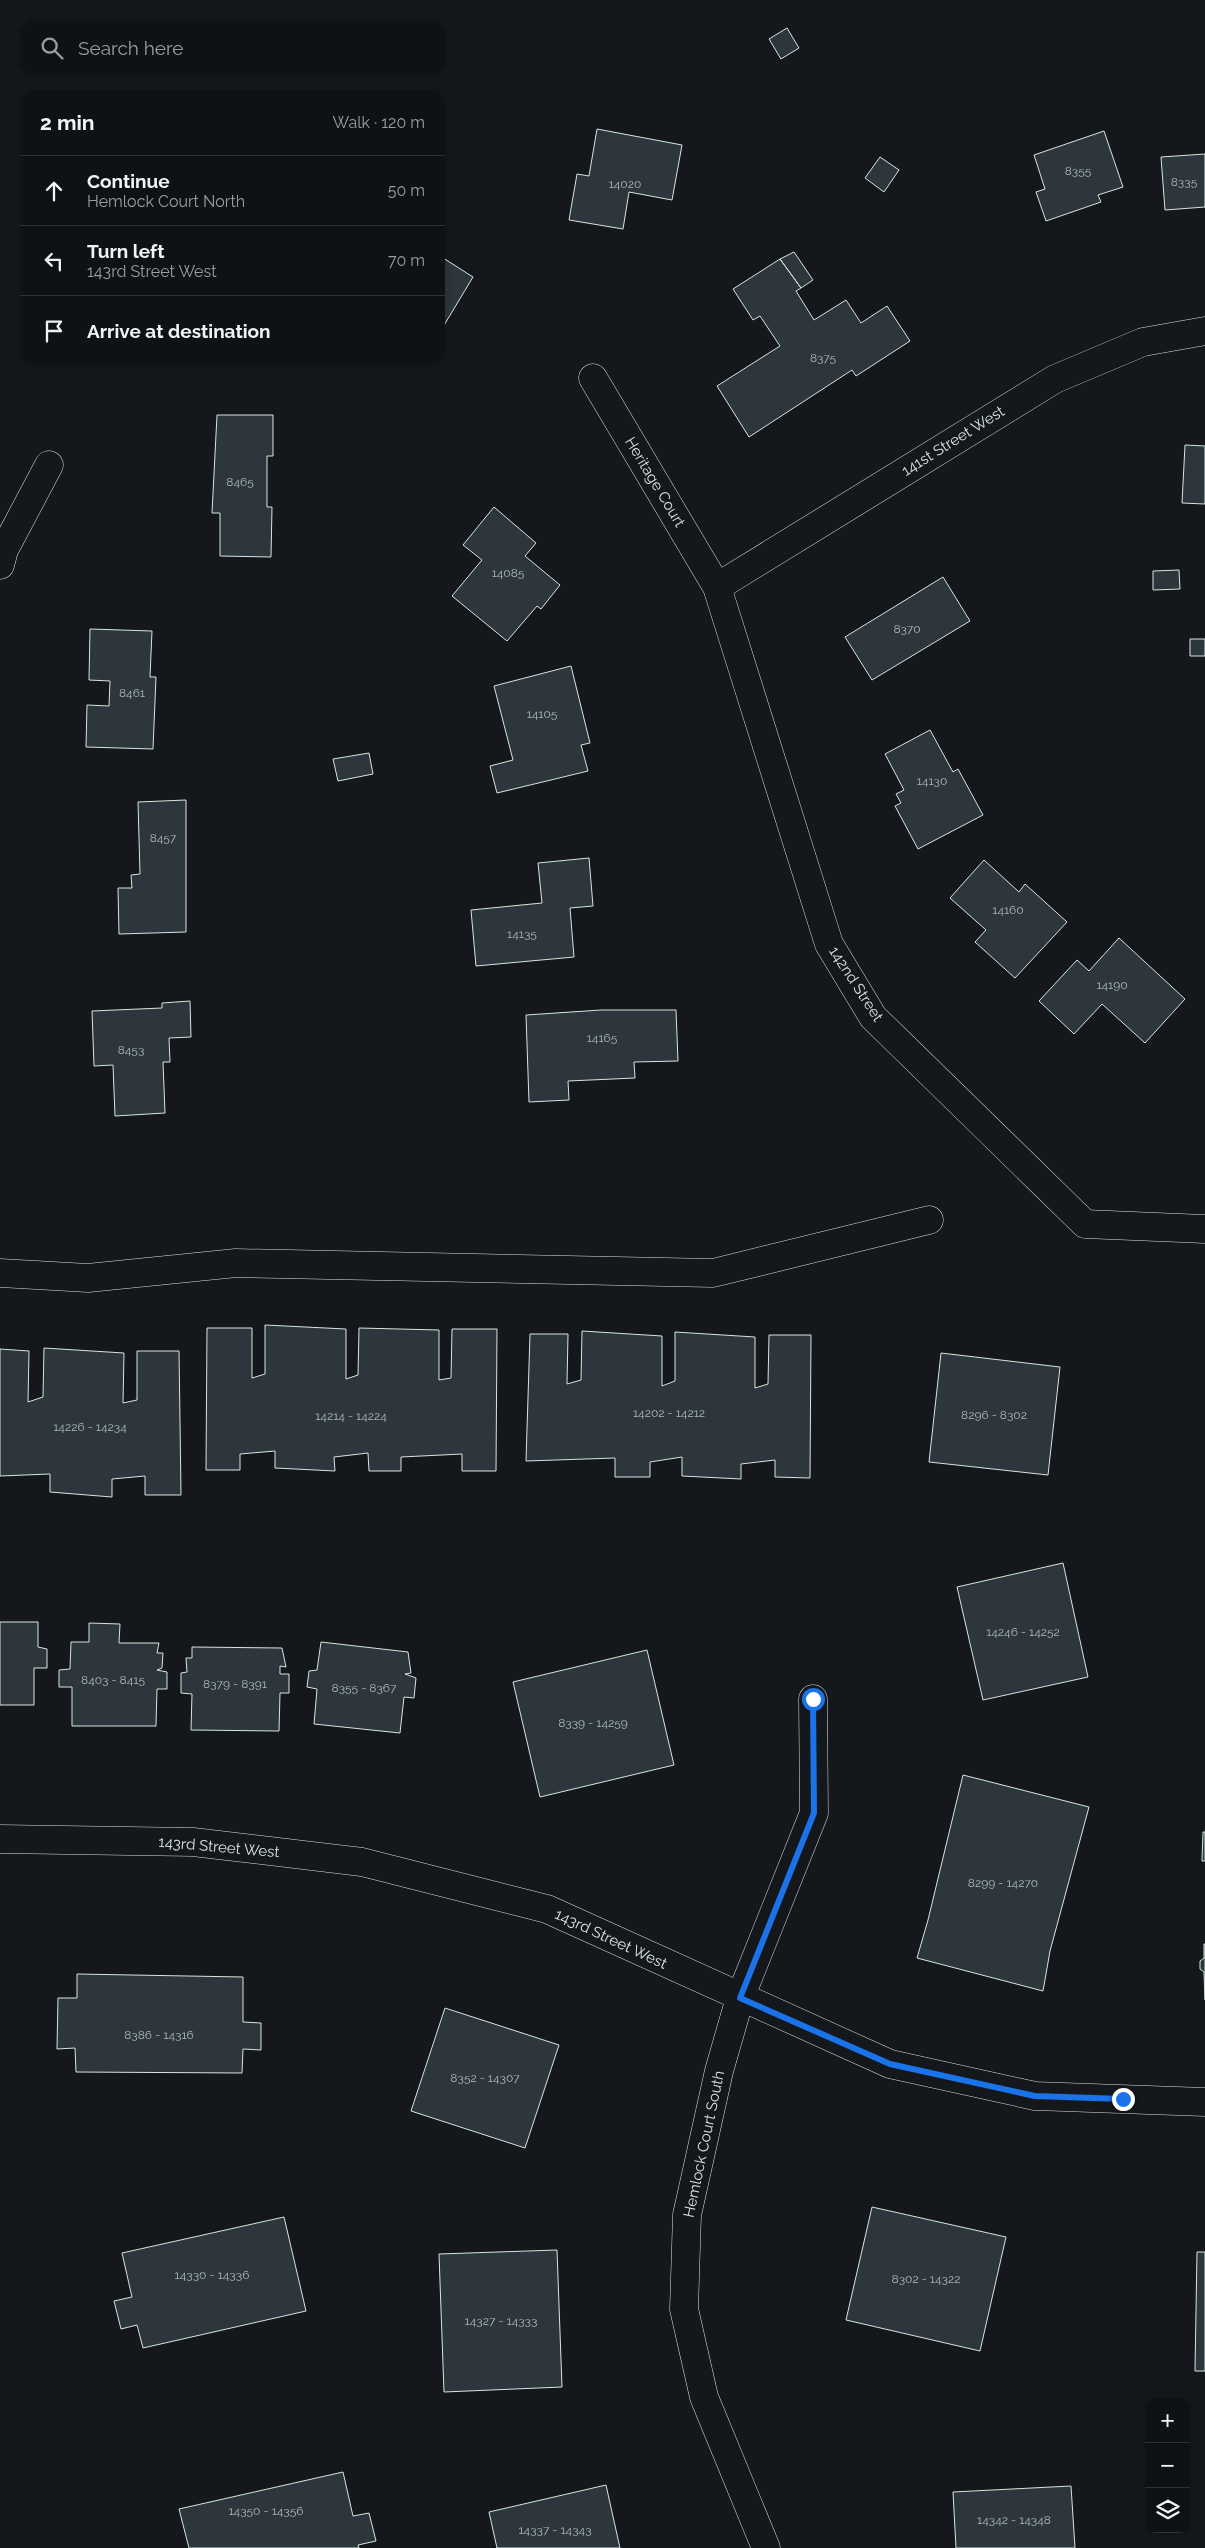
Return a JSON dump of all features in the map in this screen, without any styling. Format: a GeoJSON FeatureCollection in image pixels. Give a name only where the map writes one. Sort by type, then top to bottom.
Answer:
{"type":"FeatureCollection","features":[{"type":"Feature","properties":{"kind":"street","name":"141st Street West"},"geometry":{"type":"LineString","coordinates":[[716,586],[1055,379],[1143,342],[1205,331]]}},
{"type":"Feature","properties":{"kind":"street","name":"Heritage Court"},"geometry":{"type":"LineString","coordinates":[[593,378],[716,586]]}},
{"type":"Feature","properties":{"kind":"street"},"geometry":{"type":"LineString","coordinates":[[0,565],[4,550],[50,465]]}},
{"type":"Feature","properties":{"kind":"street","name":"142nd Street"},"geometry":{"type":"LineString","coordinates":[[716,586],[829,944],[873,1016],[1085,1224],[1205,1229]]}},
{"type":"Feature","properties":{"kind":"street"},"geometry":{"type":"LineString","coordinates":[[0,1273],[88,1278],[236,1263],[713,1273],[929,1220]]}},
{"type":"Feature","properties":{"kind":"street","name":"Hemlock Court South"},"geometry":{"type":"LineString","coordinates":[[766,2548],[704,2398],[684,2309],[687,2215],[719,2071],[740,1998],[814,1813],[813,1699]]}},
{"type":"Feature","properties":{"kind":"street","name":"143rd Street West"},"geometry":{"type":"LineString","coordinates":[[0,1839],[193,1842],[362,1862],[547,1909],[740,1998],[890,2064],[1035,2096],[1205,2102]]}},
{"type":"Feature","properties":{"kind":"building"},"geometry":{"type":"Polygon","coordinates":[[[787,28],[799,48],[781,59],[769,39],[787,28]]]}},
{"type":"Feature","properties":{"kind":"building"},"geometry":{"type":"Polygon","coordinates":[[[597,129],[682,145],[672,200],[629,192],[623,229],[569,220],[577,174],[589,176],[597,129]]]}},
{"type":"Feature","properties":{"kind":"building"},"geometry":{"type":"Polygon","coordinates":[[[1104,131],[1123,187],[1098,195],[1101,202],[1046,221],[1036,192],[1045,189],[1034,155],[1104,131]]]}},
{"type":"Feature","properties":{"kind":"building"},"geometry":{"type":"Polygon","coordinates":[[[1205,154],[1205,207],[1165,210],[1161,157],[1205,154]]]}},
{"type":"Feature","properties":{"kind":"building"},"geometry":{"type":"Polygon","coordinates":[[[880,157],[899,170],[884,192],[865,178],[880,157]]]}},
{"type":"Feature","properties":{"kind":"building"},"geometry":{"type":"Polygon","coordinates":[[[794,252],[813,280],[801,288],[780,259],[794,252]]]}},
{"type":"Feature","properties":{"kind":"building"},"geometry":{"type":"Polygon","coordinates":[[[445,259],[473,277],[445,324],[445,259]]]}},
{"type":"Feature","properties":{"kind":"building"},"geometry":{"type":"Polygon","coordinates":[[[780,259],[801,288],[796,291],[814,320],[846,300],[861,323],[887,306],[910,341],[856,376],[852,370],[749,437],[717,386],[780,346],[760,316],[753,320],[733,289],[780,259]]]}},
{"type":"Feature","properties":{"kind":"building"},"geometry":{"type":"Polygon","coordinates":[[[217,415],[273,415],[273,456],[267,456],[267,507],[272,507],[271,557],[220,556],[220,513],[212,513],[217,415]]]}},
{"type":"Feature","properties":{"kind":"building"},"geometry":{"type":"Polygon","coordinates":[[[1185,445],[1205,446],[1205,504],[1182,503],[1185,445]]]}},
{"type":"Feature","properties":{"kind":"building"},"geometry":{"type":"Polygon","coordinates":[[[494,507],[536,543],[525,556],[560,585],[541,609],[537,606],[507,641],[452,596],[482,560],[463,545],[494,507]]]}},
{"type":"Feature","properties":{"kind":"building"},"geometry":{"type":"Polygon","coordinates":[[[1179,570],[1180,589],[1153,590],[1153,571],[1179,570]]]}},
{"type":"Feature","properties":{"kind":"building"},"geometry":{"type":"Polygon","coordinates":[[[943,577],[970,621],[872,680],[845,637],[943,577]]]}},
{"type":"Feature","properties":{"kind":"building"},"geometry":{"type":"Polygon","coordinates":[[[90,629],[152,631],[150,677],[156,677],[153,749],[86,747],[87,705],[109,706],[110,681],[89,680],[90,629]]]}},
{"type":"Feature","properties":{"kind":"building"},"geometry":{"type":"Polygon","coordinates":[[[1190,639],[1205,639],[1205,656],[1190,656],[1190,639]]]}},
{"type":"Feature","properties":{"kind":"building"},"geometry":{"type":"Polygon","coordinates":[[[571,666],[590,743],[581,745],[588,771],[497,793],[490,766],[513,760],[494,686],[571,666]]]}},
{"type":"Feature","properties":{"kind":"building"},"geometry":{"type":"Polygon","coordinates":[[[930,730],[953,772],[958,769],[983,815],[918,849],[895,806],[901,803],[896,794],[904,790],[885,754],[930,730]]]}},
{"type":"Feature","properties":{"kind":"building"},"geometry":{"type":"Polygon","coordinates":[[[369,753],[373,774],[338,781],[333,759],[369,753]]]}},
{"type":"Feature","properties":{"kind":"building"},"geometry":{"type":"Polygon","coordinates":[[[186,800],[186,932],[119,934],[118,888],[132,888],[131,875],[140,874],[138,802],[186,800]]]}},
{"type":"Feature","properties":{"kind":"building"},"geometry":{"type":"Polygon","coordinates":[[[589,858],[593,906],[570,908],[574,957],[476,966],[471,910],[542,903],[538,863],[589,858]]]}},
{"type":"Feature","properties":{"kind":"building"},"geometry":{"type":"Polygon","coordinates":[[[984,860],[1019,892],[1025,884],[1067,922],[1015,978],[975,942],[986,930],[950,898],[984,860]]]}},
{"type":"Feature","properties":{"kind":"building"},"geometry":{"type":"Polygon","coordinates":[[[1119,938],[1185,999],[1145,1043],[1102,1004],[1074,1034],[1039,1001],[1077,960],[1089,971],[1119,938]]]}},
{"type":"Feature","properties":{"kind":"building"},"geometry":{"type":"Polygon","coordinates":[[[190,1001],[191,1037],[169,1038],[170,1062],[163,1062],[165,1113],[115,1116],[113,1065],[94,1066],[92,1011],[162,1008],[162,1003],[190,1001]]]}},
{"type":"Feature","properties":{"kind":"building"},"geometry":{"type":"Polygon","coordinates":[[[601,1010],[676,1010],[678,1061],[634,1062],[635,1078],[568,1081],[569,1100],[529,1102],[526,1015],[601,1010]]]}},
{"type":"Feature","properties":{"kind":"building"},"geometry":{"type":"Polygon","coordinates":[[[265,1325],[346,1329],[346,1379],[358,1375],[359,1328],[439,1330],[439,1380],[451,1378],[452,1329],[497,1329],[496,1471],[462,1471],[462,1454],[401,1457],[401,1471],[369,1471],[368,1453],[334,1457],[335,1471],[275,1468],[275,1451],[240,1454],[240,1470],[206,1470],[207,1328],[252,1328],[252,1378],[265,1374],[265,1325]]]}},
{"type":"Feature","properties":{"kind":"building"},"geometry":{"type":"Polygon","coordinates":[[[582,1331],[662,1336],[662,1386],[675,1381],[675,1332],[755,1337],[755,1388],[768,1384],[769,1335],[811,1335],[810,1478],[775,1477],[775,1460],[741,1464],[741,1479],[682,1476],[682,1457],[650,1462],[650,1477],[615,1477],[615,1458],[526,1461],[530,1334],[568,1334],[567,1384],[581,1380],[582,1331]]]}},
{"type":"Feature","properties":{"kind":"building"},"geometry":{"type":"Polygon","coordinates":[[[44,1348],[124,1353],[123,1403],[137,1400],[137,1351],[179,1351],[181,1495],[145,1495],[145,1476],[112,1479],[112,1497],[50,1492],[50,1474],[0,1476],[0,1349],[29,1351],[28,1402],[43,1397],[44,1348]]]}},
{"type":"Feature","properties":{"kind":"building"},"geometry":{"type":"Polygon","coordinates":[[[941,1353],[1060,1367],[1048,1475],[929,1462],[941,1353]]]}},
{"type":"Feature","properties":{"kind":"building"},"geometry":{"type":"Polygon","coordinates":[[[1063,1563],[1088,1677],[983,1700],[957,1587],[1063,1563]]]}},
{"type":"Feature","properties":{"kind":"building"},"geometry":{"type":"Polygon","coordinates":[[[0,1622],[38,1622],[38,1647],[47,1649],[47,1668],[34,1668],[34,1705],[0,1705],[0,1622]]]}},
{"type":"Feature","properties":{"kind":"building"},"geometry":{"type":"Polygon","coordinates":[[[89,1623],[120,1624],[119,1643],[159,1643],[157,1653],[163,1653],[162,1668],[157,1670],[167,1672],[167,1689],[157,1689],[156,1726],[72,1726],[72,1687],[59,1687],[59,1670],[70,1669],[71,1642],[89,1642],[89,1623]]]}},
{"type":"Feature","properties":{"kind":"building"},"geometry":{"type":"Polygon","coordinates":[[[321,1642],[408,1652],[411,1673],[405,1674],[416,1678],[414,1698],[404,1697],[400,1733],[314,1724],[317,1689],[307,1687],[309,1671],[317,1670],[321,1642]]]}},
{"type":"Feature","properties":{"kind":"building"},"geometry":{"type":"Polygon","coordinates":[[[192,1647],[282,1648],[286,1667],[280,1666],[280,1674],[289,1674],[289,1693],[280,1693],[279,1731],[191,1730],[192,1694],[181,1693],[181,1673],[187,1672],[186,1658],[192,1658],[192,1647]]]}},
{"type":"Feature","properties":{"kind":"building"},"geometry":{"type":"Polygon","coordinates":[[[647,1650],[674,1765],[540,1797],[513,1682],[647,1650]]]}},
{"type":"Feature","properties":{"kind":"building"},"geometry":{"type":"Polygon","coordinates":[[[963,1775],[1089,1807],[1050,1951],[1043,1991],[917,1958],[963,1775]]]}},
{"type":"Feature","properties":{"kind":"building"},"geometry":{"type":"Polygon","coordinates":[[[1203,1832],[1205,1832],[1205,1861],[1202,1861],[1203,1832]]]}},
{"type":"Feature","properties":{"kind":"building"},"geometry":{"type":"Polygon","coordinates":[[[1204,1944],[1205,2000],[1204,1972],[1200,1969],[1200,1961],[1204,1958],[1204,1944]]]}},
{"type":"Feature","properties":{"kind":"building"},"geometry":{"type":"Polygon","coordinates":[[[77,1974],[243,1977],[243,2022],[261,2023],[261,2050],[243,2049],[242,2073],[76,2072],[75,2048],[57,2049],[58,1998],[77,1998],[77,1974]]]}},
{"type":"Feature","properties":{"kind":"building"},"geometry":{"type":"Polygon","coordinates":[[[445,2008],[559,2045],[525,2148],[411,2111],[445,2008]]]}},
{"type":"Feature","properties":{"kind":"building"},"geometry":{"type":"Polygon","coordinates":[[[872,2207],[1006,2237],[980,2351],[846,2320],[872,2207]]]}},
{"type":"Feature","properties":{"kind":"building"},"geometry":{"type":"Polygon","coordinates":[[[284,2217],[306,2311],[143,2348],[137,2325],[121,2329],[114,2301],[132,2297],[122,2253],[284,2217]]]}},
{"type":"Feature","properties":{"kind":"building"},"geometry":{"type":"Polygon","coordinates":[[[557,2250],[562,2387],[444,2392],[439,2254],[557,2250]]]}},
{"type":"Feature","properties":{"kind":"building"},"geometry":{"type":"Polygon","coordinates":[[[1197,2252],[1205,2252],[1205,2371],[1195,2371],[1197,2252]]]}},
{"type":"Feature","properties":{"kind":"building"},"geometry":{"type":"Polygon","coordinates":[[[343,2472],[353,2516],[369,2513],[376,2541],[358,2545],[359,2548],[189,2548],[179,2509],[343,2472]]]}},
{"type":"Feature","properties":{"kind":"building"},"geometry":{"type":"Polygon","coordinates":[[[606,2485],[620,2548],[497,2548],[489,2512],[606,2485]]]}},
{"type":"Feature","properties":{"kind":"building"},"geometry":{"type":"Polygon","coordinates":[[[1071,2486],[1075,2548],[956,2548],[953,2492],[1071,2486]]]}},
{"type":"Feature","properties":{"kind":"route"},"geometry":{"type":"LineString","coordinates":[[813,1699],[814,1813],[740,1998],[890,2064],[1035,2096],[1123,2099]]}}]}
